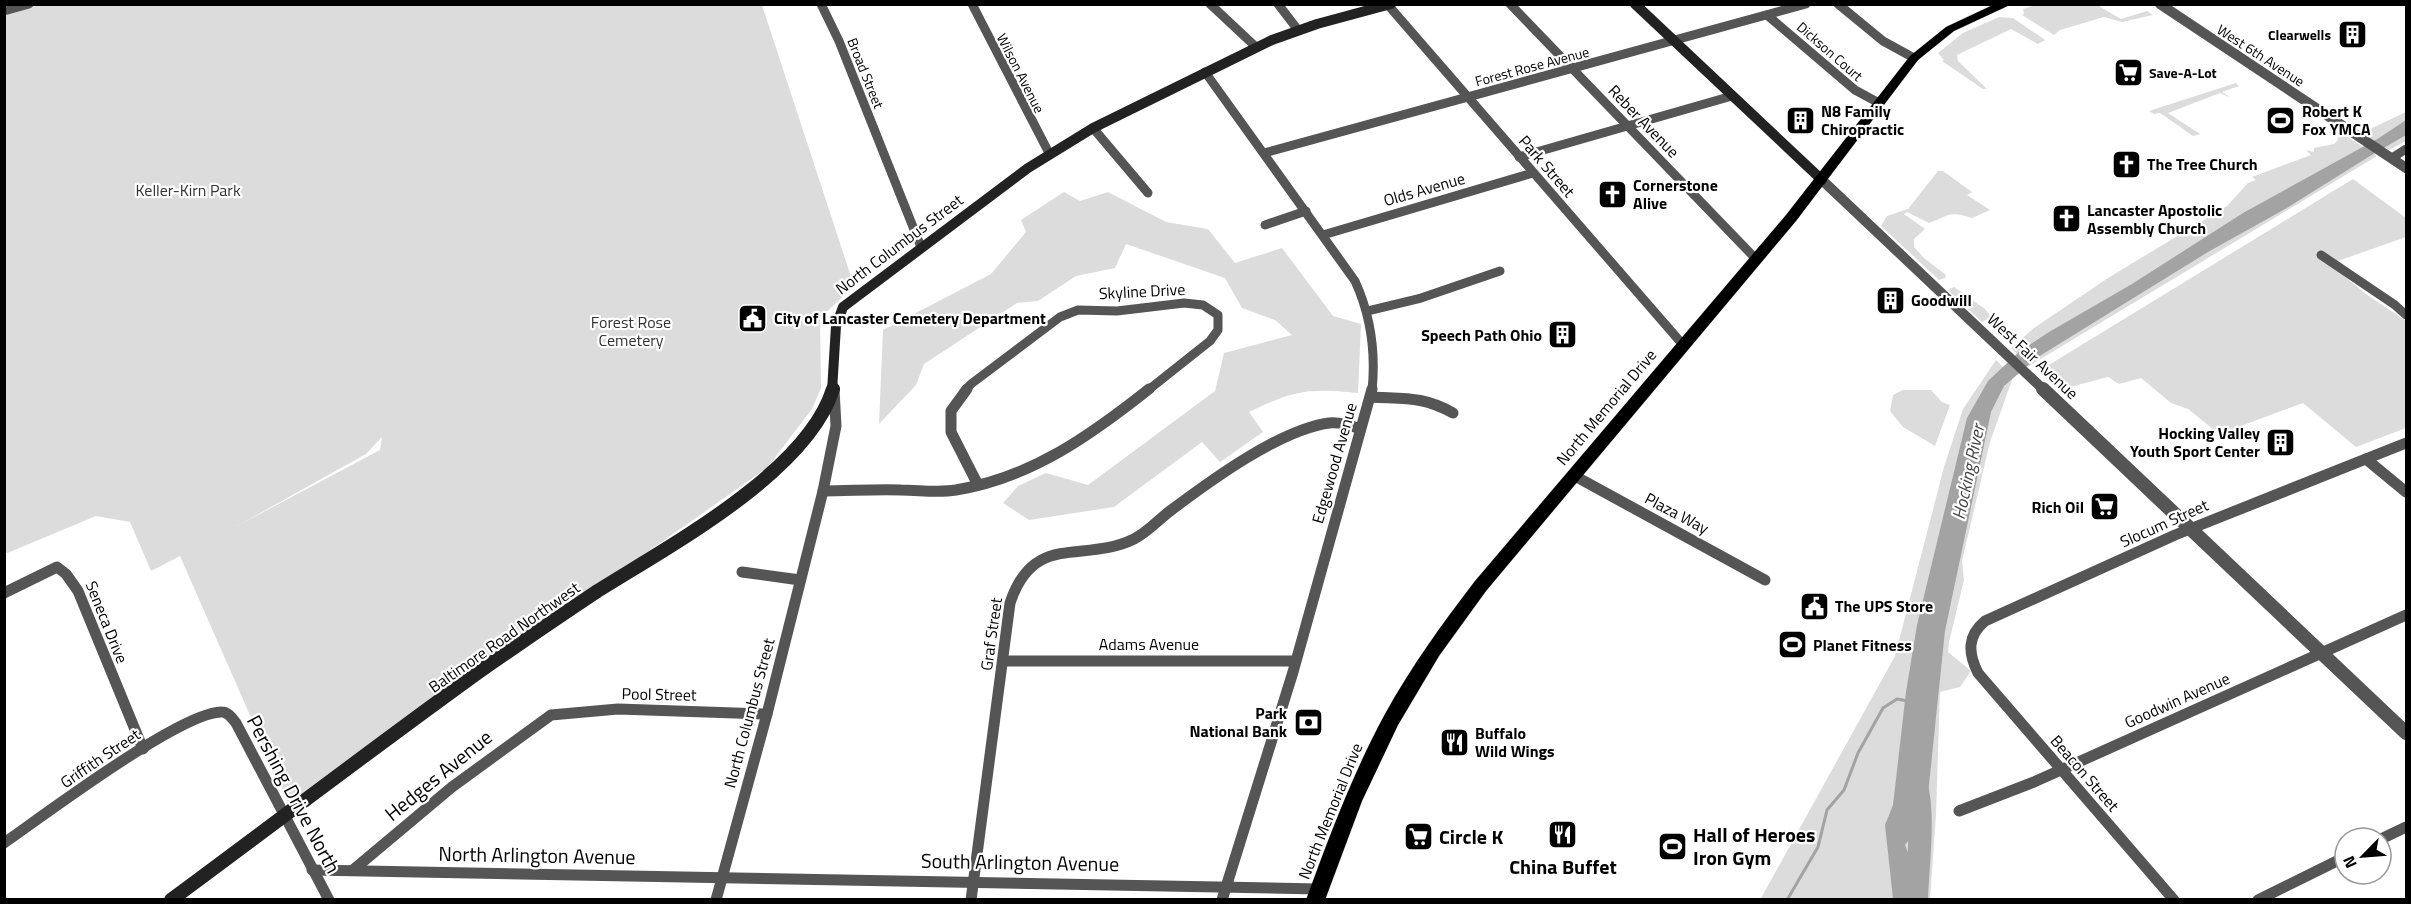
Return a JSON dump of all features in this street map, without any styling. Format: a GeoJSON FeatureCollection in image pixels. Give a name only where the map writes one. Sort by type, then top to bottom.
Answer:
{"type":"FeatureCollection","features":[{"type":"Feature","properties":{"kind":"main road","name":"West Fair Avenue"},"geometry":{"type":"LineString","coordinates":[[1635,4],[1822,180]]}},
{"type":"Feature","properties":{"kind":"main road","name":"North Columbus Street"},"geometry":{"type":"LineString","coordinates":[[834,385],[834,326],[843,307],[1049,153],[1093,128],[1256,47],[1298,30],[1390,5]]}},
{"type":"Feature","properties":{"kind":"main road","name":"North Memorial Drive"},"geometry":{"type":"LineString","coordinates":[[1317,894],[1333,849],[1379,743],[1432,651],[1497,565],[1822,180],[1914,57],[1953,27],[2002,5]]}},
{"type":"Feature","properties":{"kind":"main road","name":"Baltimore Road Northwest"},"geometry":{"type":"LineString","coordinates":[[171,900],[480,671],[555,619],[687,537],[761,480],[802,440],[824,409],[834,385]]}},
{"type":"Feature","properties":{"kind":"street"},"geometry":{"type":"LineString","coordinates":[[4,11],[29,4]]}},
{"type":"Feature","properties":{"kind":"street","name":"Broad Street"},"geometry":{"type":"LineString","coordinates":[[821,4],[839,41],[921,247]]}},
{"type":"Feature","properties":{"kind":"street","name":"Wilson Avenue"},"geometry":{"type":"LineString","coordinates":[[972,4],[1049,153]]}},
{"type":"Feature","properties":{"kind":"street"},"geometry":{"type":"LineString","coordinates":[[1210,4],[1256,47]]}},
{"type":"Feature","properties":{"kind":"street"},"geometry":{"type":"LineString","coordinates":[[1278,4],[1298,30]]}},
{"type":"Feature","properties":{"kind":"street","name":"Reber Avenue"},"geometry":{"type":"LineString","coordinates":[[1510,4],[1756,259]]}},
{"type":"Feature","properties":{"kind":"street","name":"Forest Rose Avenue"},"geometry":{"type":"LineString","coordinates":[[1264,153],[1806,4]]}},
{"type":"Feature","properties":{"kind":"street"},"geometry":{"type":"LineString","coordinates":[[1838,4],[1877,38],[1898,51],[1914,57]]}},
{"type":"Feature","properties":{"kind":"street","name":"West 6th Avenue"},"geometry":{"type":"LineString","coordinates":[[2160,4],[2406,168]]}},
{"type":"Feature","properties":{"kind":"street","name":"Park Street"},"geometry":{"type":"LineString","coordinates":[[1390,5],[1684,346]]}},
{"type":"Feature","properties":{"kind":"street","name":"Dickson Court"},"geometry":{"type":"LineString","coordinates":[[1767,15],[1860,95],[1879,103]]}},
{"type":"Feature","properties":{"kind":"street","name":"Edgewood Avenue"},"geometry":{"type":"LineString","coordinates":[[1205,72],[1355,281],[1371,326],[1374,356],[1371,398],[1360,429],[1295,661],[1222,900]]}},
{"type":"Feature","properties":{"kind":"street"},"geometry":{"type":"LineString","coordinates":[[1519,157],[1732,96]]}},
{"type":"Feature","properties":{"kind":"street"},"geometry":{"type":"LineString","coordinates":[[1093,128],[1148,193]]}},
{"type":"Feature","properties":{"kind":"street"},"geometry":{"type":"LineString","coordinates":[[2390,157],[2406,149]]}},
{"type":"Feature","properties":{"kind":"street","name":"Olds Avenue"},"geometry":{"type":"LineString","coordinates":[[1323,235],[1533,173]]}},
{"type":"Feature","properties":{"kind":"street","name":"West Fair Avenue"},"geometry":{"type":"LineString","coordinates":[[1822,180],[2406,733]]}},
{"type":"Feature","properties":{"kind":"street"},"geometry":{"type":"LineString","coordinates":[[1265,225],[1306,211]]}},
{"type":"Feature","properties":{"kind":"street"},"geometry":{"type":"LineString","coordinates":[[2321,255],[2395,305],[2406,315]]}},
{"type":"Feature","properties":{"kind":"street"},"geometry":{"type":"LineString","coordinates":[[1367,311],[1421,298],[1500,272]]}},
{"type":"Feature","properties":{"kind":"street"},"geometry":{"type":"LineString","coordinates":[[2395,305],[2406,301]]}},
{"type":"Feature","properties":{"kind":"street","name":"Skyline Drive"},"geometry":{"type":"LineString","coordinates":[[823,491],[939,491],[978,485],[1037,463],[1108,422],[1210,341],[1218,330],[1218,315],[1203,305],[1184,303],[1117,311],[1078,310],[1060,317],[972,384],[951,411],[951,432],[978,485]]}},
{"type":"Feature","properties":{"kind":"street","name":"North Columbus Street"},"geometry":{"type":"LineString","coordinates":[[716,900],[823,491],[836,426],[834,385]]}},
{"type":"Feature","properties":{"kind":"street"},"geometry":{"type":"LineString","coordinates":[[1371,398],[1425,400],[1434,402],[1453,413]]}},
{"type":"Feature","properties":{"kind":"street","name":"Graf Street"},"geometry":{"type":"LineString","coordinates":[[971,900],[1010,603],[1014,590],[1025,572],[1043,558],[1058,553],[1104,549],[1133,540],[1204,487],[1293,434],[1325,423],[1337,423],[1360,429]]}},
{"type":"Feature","properties":{"kind":"street","name":"Slocum Street"},"geometry":{"type":"LineString","coordinates":[[1973,666],[1969,648],[1970,640],[1976,628],[1985,621],[2190,529],[2406,443]]}},
{"type":"Feature","properties":{"kind":"street"},"geometry":{"type":"LineString","coordinates":[[2366,459],[2406,492]]}},
{"type":"Feature","properties":{"kind":"street","name":"Plaza Way"},"geometry":{"type":"LineString","coordinates":[[1573,475],[1765,580]]}},
{"type":"Feature","properties":{"kind":"street","name":"Seneca Drive"},"geometry":{"type":"LineString","coordinates":[[4,593],[57,567],[66,574],[78,591],[143,749]]}},
{"type":"Feature","properties":{"kind":"street"},"geometry":{"type":"LineString","coordinates":[[742,572],[800,580]]}},
{"type":"Feature","properties":{"kind":"street","name":"Goodwin Avenue"},"geometry":{"type":"LineString","coordinates":[[1959,811],[2061,769],[2406,615]]}},
{"type":"Feature","properties":{"kind":"street","name":"Adams Avenue"},"geometry":{"type":"LineString","coordinates":[[1003,661],[1295,661]]}},
{"type":"Feature","properties":{"kind":"street","name":"Beacon Street"},"geometry":{"type":"LineString","coordinates":[[1973,666],[2023,728],[2174,900]]}},
{"type":"Feature","properties":{"kind":"street","name":"Pool Street"},"geometry":{"type":"LineString","coordinates":[[551,715],[618,709],[766,714]]}},
{"type":"Feature","properties":{"kind":"street","name":"Pershing Drive North"},"geometry":{"type":"LineString","coordinates":[[220,712],[229,714],[236,723],[329,900]]}},
{"type":"Feature","properties":{"kind":"street","name":"Griffith Street"},"geometry":{"type":"LineString","coordinates":[[4,843],[143,749],[186,724],[220,712]]}},
{"type":"Feature","properties":{"kind":"street","name":"Hedges Avenue"},"geometry":{"type":"LineString","coordinates":[[353,870],[452,787],[551,715]]}},
{"type":"Feature","properties":{"kind":"street"},"geometry":{"type":"LineString","coordinates":[[2258,900],[2333,863]]}},
{"type":"Feature","properties":{"kind":"street","name":"North Arlington Avenue"},"geometry":{"type":"LineString","coordinates":[[312,870],[721,877]]}},
{"type":"Feature","properties":{"kind":"street","name":"South Arlington Avenue"},"geometry":{"type":"LineString","coordinates":[[721,877],[1226,886],[1317,894]]}},
{"type":"Feature","properties":{"kind":"green space"},"geometry":{"type":"Polygon","coordinates":[[[29,4],[762,5],[854,286],[820,318],[821,388],[812,409],[767,468],[636,560],[551,614],[289,804],[180,556],[151,571],[130,522],[96,516],[5,554],[4,11],[29,4]],[[382,437],[366,454],[237,526],[380,450],[382,437]]]}},
{"type":"Feature","properties":{"kind":"green space"},"geometry":{"type":"Polygon","coordinates":[[[2036,5],[2097,5],[2121,19],[2147,11],[2153,15],[2122,22],[2104,17],[2060,30],[2054,35],[2022,15],[2024,14],[2023,9],[2036,5]]]}},
{"type":"Feature","properties":{"kind":"green space"},"geometry":{"type":"Polygon","coordinates":[[[1999,17],[2013,18],[2045,40],[2038,44],[2011,29],[1957,55],[1958,61],[1987,89],[1983,89],[1942,61],[1944,60],[1938,53],[1963,33],[1999,17]]]}},
{"type":"Feature","properties":{"kind":"green space"},"geometry":{"type":"Polygon","coordinates":[[[2236,83],[2239,86],[2222,92],[2231,98],[2220,93],[2168,113],[2200,134],[2193,136],[2160,113],[2154,114],[2149,111],[2236,83]]]}},
{"type":"Feature","properties":{"kind":"green space"},"geometry":{"type":"Polygon","coordinates":[[[2406,112],[2406,141],[2389,150],[2364,134],[2372,128],[2406,112]]]}},
{"type":"Feature","properties":{"kind":"green space"},"geometry":{"type":"Polygon","coordinates":[[[2337,130],[2377,156],[2029,366],[2011,348],[2034,328],[2108,278],[2227,206],[2248,183],[2256,180],[2252,177],[2311,155],[2306,150],[2314,152],[2314,148],[2334,144],[2338,140],[2337,130]]]}},
{"type":"Feature","properties":{"kind":"green space"},"geometry":{"type":"Polygon","coordinates":[[[1938,171],[1943,171],[1972,192],[1967,195],[1990,210],[1972,218],[1953,214],[1929,223],[1907,212],[1904,214],[1925,229],[1914,239],[1914,247],[1946,275],[1945,278],[1939,280],[1881,226],[1887,216],[1908,209],[1938,171]]]}},
{"type":"Feature","properties":{"kind":"green space"},"geometry":{"type":"Polygon","coordinates":[[[2353,179],[2406,218],[2406,237],[2335,262],[2333,267],[2366,294],[2406,321],[2406,428],[2356,447],[2303,403],[2219,434],[2188,409],[2171,403],[2141,378],[2119,384],[2108,377],[2059,390],[2039,371],[2353,179]]]}},
{"type":"Feature","properties":{"kind":"green space"},"geometry":{"type":"Polygon","coordinates":[[[1064,192],[1080,201],[1108,192],[1166,222],[1208,229],[1235,263],[1282,248],[1333,316],[1361,324],[1358,393],[1313,391],[1278,399],[1249,412],[1263,432],[1220,462],[1202,442],[1114,507],[1029,520],[1003,503],[1018,486],[1046,473],[1088,485],[1215,391],[1224,353],[1292,335],[1275,320],[1242,308],[1225,278],[1126,244],[1115,268],[1076,276],[1038,301],[1017,303],[924,364],[916,385],[879,424],[883,330],[991,274],[1026,232],[1021,220],[1064,192]]]}},
{"type":"Feature","properties":{"kind":"green space"},"geometry":{"type":"Polygon","coordinates":[[[1954,287],[1985,309],[1991,317],[1982,322],[1948,290],[1954,287]]]}},
{"type":"Feature","properties":{"kind":"green space"},"geometry":{"type":"Polygon","coordinates":[[[1996,360],[2013,377],[1990,442],[1962,561],[1964,580],[1949,642],[1948,652],[1971,671],[1960,687],[1940,692],[1936,814],[1930,899],[1760,900],[1895,656],[1944,467],[1963,409],[1996,360]]]}},
{"type":"Feature","properties":{"kind":"green space"},"geometry":{"type":"Polygon","coordinates":[[[1903,390],[1931,390],[1942,402],[1950,405],[1935,446],[1903,427],[1890,411],[1893,395],[1903,390]]]}},
{"type":"Feature","properties":{"kind":"water"},"geometry":{"type":"Polygon","coordinates":[[[2406,120],[2406,135],[2285,209],[2208,252],[2038,357],[2004,386],[1991,412],[1945,631],[1927,804],[1914,817],[1913,835],[1905,845],[1925,899],[1893,899],[1885,825],[1893,805],[1906,692],[1917,625],[1967,418],[1988,381],[2020,351],[2049,332],[2132,284],[2243,213],[2379,138],[2406,120]]]}},
{"type":"Feature","properties":{"kind":"waterway"},"geometry":{"type":"LineString","coordinates":[[1787,900],[1818,847],[1827,810],[1844,790],[1858,753],[1883,708],[1897,699],[1908,701]]}},
{"type":"Feature","properties":{"kind":"waterway","name":"Hocking River"},"geometry":{"type":"LineString","coordinates":[[1917,900],[1920,819],[1918,787]]}},
{"type":"Feature","properties":{"kind":"place","name":"Clearwells"},"geometry":{"type":"Point","coordinates":[2352,34]}},
{"type":"Feature","properties":{"kind":"place","name":"Save-A-Lot"},"geometry":{"type":"Point","coordinates":[2128,72]}},
{"type":"Feature","properties":{"kind":"place","name":"N8 Family Chiropractic"},"geometry":{"type":"Point","coordinates":[1800,120]}},
{"type":"Feature","properties":{"kind":"place","name":"Robert K Fox YMCA"},"geometry":{"type":"Point","coordinates":[2281,120]}},
{"type":"Feature","properties":{"kind":"place","name":"The Tree Church"},"geometry":{"type":"Point","coordinates":[2126,164]}},
{"type":"Feature","properties":{"kind":"place","name":"Cornerstone Alive"},"geometry":{"type":"Point","coordinates":[1612,194]}},
{"type":"Feature","properties":{"kind":"place","name":"Lancaster Apostolic Assembly Church"},"geometry":{"type":"Point","coordinates":[2066,219]}},
{"type":"Feature","properties":{"kind":"place","name":"Goodwill"},"geometry":{"type":"Point","coordinates":[1890,300]}},
{"type":"Feature","properties":{"kind":"place","name":"City of Lancaster Cemetery Department"},"geometry":{"type":"Point","coordinates":[753,318]}},
{"type":"Feature","properties":{"kind":"place","name":"Speech Path Ohio"},"geometry":{"type":"Point","coordinates":[1563,335]}},
{"type":"Feature","properties":{"kind":"place","name":"Hocking Valley Youth Sport Center"},"geometry":{"type":"Point","coordinates":[2281,442]}},
{"type":"Feature","properties":{"kind":"place","name":"Rich Oil"},"geometry":{"type":"Point","coordinates":[2105,507]}},
{"type":"Feature","properties":{"kind":"place","name":"The UPS Store"},"geometry":{"type":"Point","coordinates":[1814,606]}},
{"type":"Feature","properties":{"kind":"place","name":"Planet Fitness"},"geometry":{"type":"Point","coordinates":[1792,645]}},
{"type":"Feature","properties":{"kind":"place","name":"Park National Bank"},"geometry":{"type":"Point","coordinates":[1308,722]}},
{"type":"Feature","properties":{"kind":"place","name":"Buffalo Wild Wings"},"geometry":{"type":"Point","coordinates":[1454,742]}},
{"type":"Feature","properties":{"kind":"place","name":"China Buffet"},"geometry":{"type":"Point","coordinates":[1563,835]}},
{"type":"Feature","properties":{"kind":"place","name":"Circle K"},"geometry":{"type":"Point","coordinates":[1418,836]}},
{"type":"Feature","properties":{"kind":"place","name":"Hall of Heroes Iron Gym"},"geometry":{"type":"Point","coordinates":[1672,846]}},
{"type":"Feature","properties":{"kind":"park label","name":"Keller-Kirn Park"},"geometry":{"type":"Point","coordinates":[188,190]}},
{"type":"Feature","properties":{"kind":"park label","name":"Forest Rose Cemetery"},"geometry":{"type":"Point","coordinates":[631,331]}}]}
